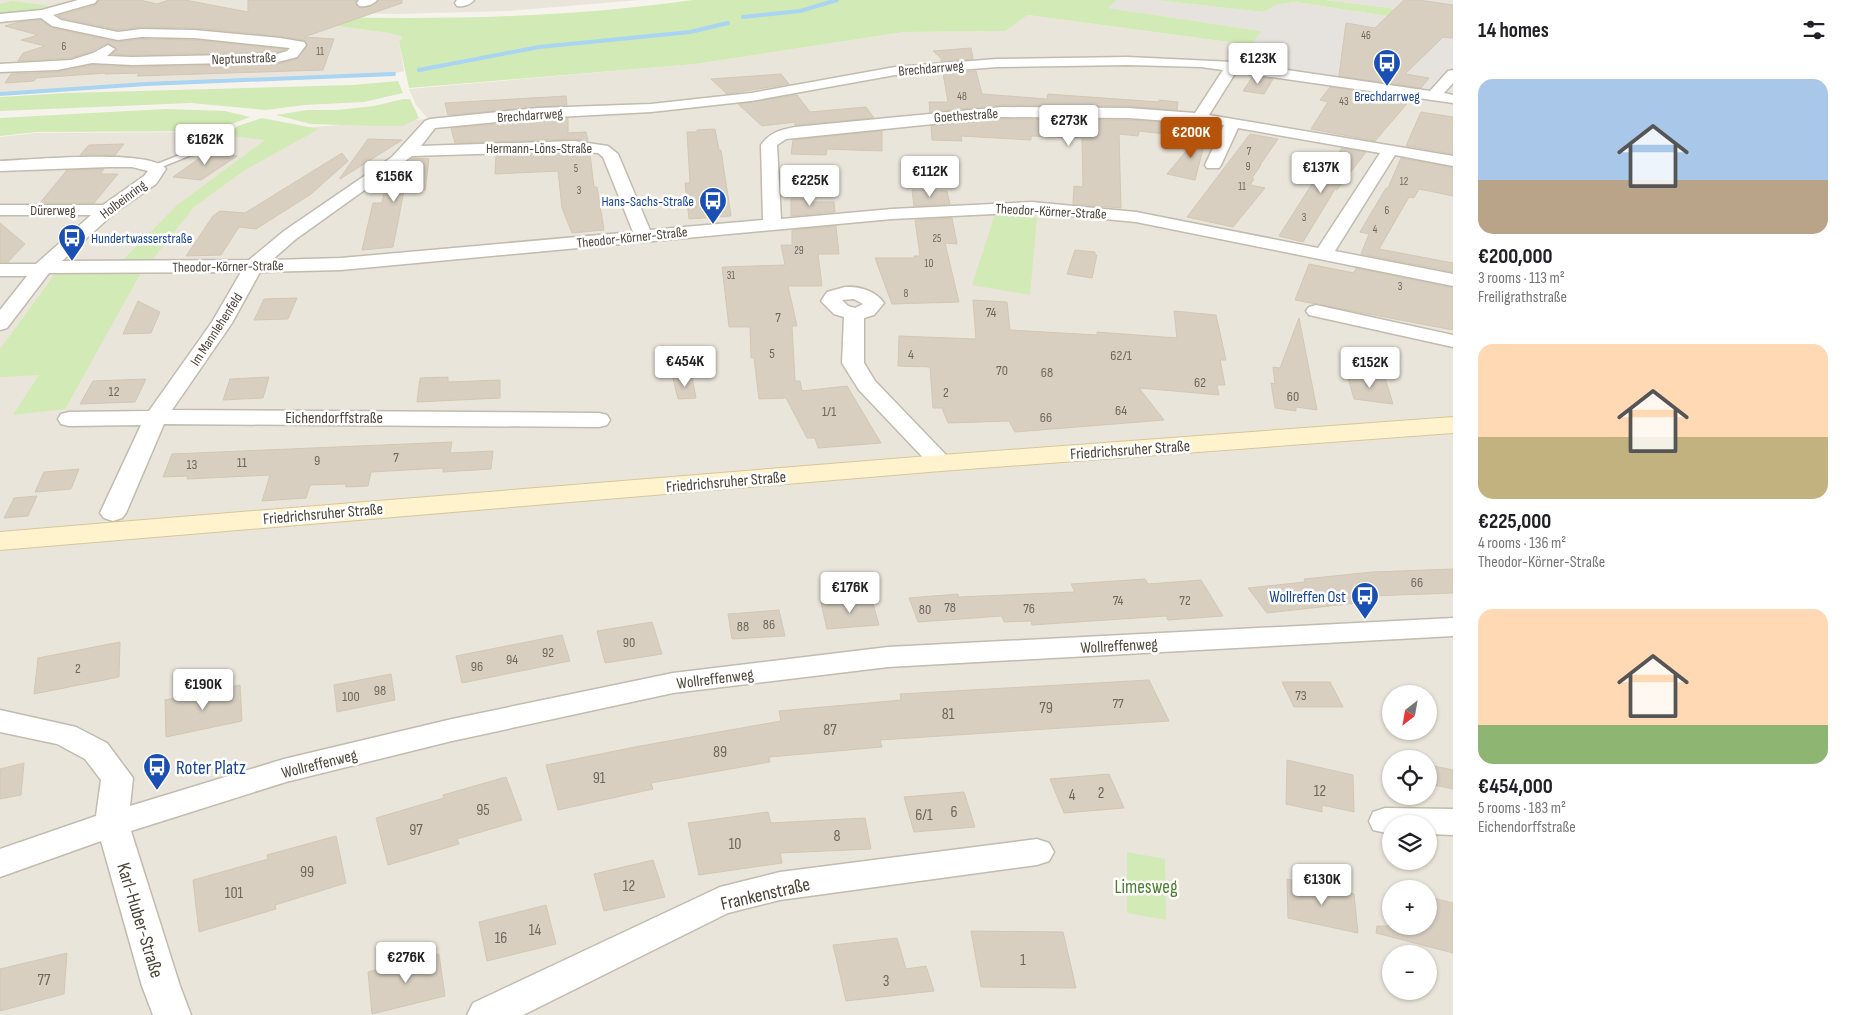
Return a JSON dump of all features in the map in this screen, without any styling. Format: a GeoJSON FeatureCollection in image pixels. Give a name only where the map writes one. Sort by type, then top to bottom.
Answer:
{"type":"FeatureCollection","features":[{"type":"Feature","properties":{"kind":"main road","name":"Friedrichsruher Straße"},"geometry":{"type":"LineString","coordinates":[[0,541],[941,463],[1453,425]]}},
{"type":"Feature","properties":{"kind":"street"},"geometry":{"type":"LineString","coordinates":[[1,19],[43,14],[91,0]]}},
{"type":"Feature","properties":{"kind":"street"},"geometry":{"type":"LineString","coordinates":[[0,68],[76,63],[94,59],[118,40],[118,36],[56,23],[43,14]]}},
{"type":"Feature","properties":{"kind":"street","name":"Neptunstraße"},"geometry":{"type":"LineString","coordinates":[[94,59],[132,62],[278,58],[292,54],[299,45],[194,34],[141,33],[118,36]]}},
{"type":"Feature","properties":{"kind":"street","name":"Brechdarrweg"},"geometry":{"type":"LineString","coordinates":[[430,124],[538,113],[651,108],[751,97],[895,71],[997,63],[1128,61],[1201,63],[1233,66],[1453,99]]}},
{"type":"Feature","properties":{"kind":"street"},"geometry":{"type":"LineString","coordinates":[[1198,118],[1233,66]]}},
{"type":"Feature","properties":{"kind":"street"},"geometry":{"type":"LineString","coordinates":[[1434,96],[1453,74]]}},
{"type":"Feature","properties":{"kind":"street","name":"Goethestraße"},"geometry":{"type":"LineString","coordinates":[[772,224],[769,145],[774,138],[781,134],[929,118],[1002,112],[1075,112],[1198,118],[1233,122],[1453,161]]}},
{"type":"Feature","properties":{"kind":"street"},"geometry":{"type":"LineString","coordinates":[[1213,165],[1233,122]]}},
{"type":"Feature","properties":{"kind":"street","name":"Im Mannlehenfeld"},"geometry":{"type":"LineString","coordinates":[[113,512],[156,417],[226,318],[254,266],[290,235],[398,160],[430,124]]}},
{"type":"Feature","properties":{"kind":"street","name":"Hermann-Löns-Straße"},"geometry":{"type":"LineString","coordinates":[[408,151],[574,146],[602,149],[610,154],[643,235]]}},
{"type":"Feature","properties":{"kind":"street"},"geometry":{"type":"LineString","coordinates":[[1324,253],[1390,150]]}},
{"type":"Feature","properties":{"kind":"street","name":"Holbeinring"},"geometry":{"type":"LineString","coordinates":[[0,166],[121,162],[156,166],[158,169],[156,175],[107,210],[43,269],[0,324]]}},
{"type":"Feature","properties":{"kind":"street","name":"Theodor-Körner-Straße"},"geometry":{"type":"LineString","coordinates":[[43,269],[344,264],[772,224],[930,211],[1032,207],[1080,210],[1136,217],[1453,280]]}},
{"type":"Feature","properties":{"kind":"street","name":"Dürerweg"},"geometry":{"type":"LineString","coordinates":[[0,210],[107,210]]}},
{"type":"Feature","properties":{"kind":"street"},"geometry":{"type":"LineString","coordinates":[[0,270],[43,269]]}},
{"type":"Feature","properties":{"kind":"street"},"geometry":{"type":"LineString","coordinates":[[1316,311],[1453,341]]}},
{"type":"Feature","properties":{"kind":"street"},"geometry":{"type":"LineString","coordinates":[[854,314],[853,363],[867,385],[941,463]]}},
{"type":"Feature","properties":{"kind":"street","name":"Eichendorffstraße"},"geometry":{"type":"LineString","coordinates":[[69,419],[156,417],[599,420]]}},
{"type":"Feature","properties":{"kind":"street","name":"Wollreffenweg"},"geometry":{"type":"LineString","coordinates":[[0,863],[112,824],[284,771],[452,730],[673,683],[888,657],[1453,627]]}},
{"type":"Feature","properties":{"kind":"street"},"geometry":{"type":"LineString","coordinates":[[0,721],[66,735],[96,751],[117,778],[112,824]]}},
{"type":"Feature","properties":{"kind":"street"},"geometry":{"type":"LineString","coordinates":[[1437,822],[1453,822]]}},
{"type":"Feature","properties":{"kind":"street","name":"Karl-Huber-Straße"},"geometry":{"type":"LineString","coordinates":[[112,824],[160,986],[172,1015]]}},
{"type":"Feature","properties":{"kind":"street","name":"Frankenstraße"},"geometry":{"type":"LineString","coordinates":[[486,1015],[720,901],[780,886],[1037,852]]}},
{"type":"Feature","properties":{"kind":"lane"},"geometry":{"type":"LineString","coordinates":[[156,166],[195,152]]}},
{"type":"Feature","properties":{"kind":"shaded area"},"geometry":{"type":"Polygon","coordinates":[[[0,0],[639,0],[508,11],[397,14],[341,13],[322,24],[389,33],[404,37],[399,42],[404,71],[396,73],[342,77],[145,83],[0,94],[0,0]]]}},
{"type":"Feature","properties":{"kind":"shaded area"},"geometry":{"type":"Polygon","coordinates":[[[1117,0],[1155,0],[1263,12],[1276,5],[1295,2],[1453,26],[1453,96],[1234,63],[1260,31],[1107,8],[1117,0]]]}},
{"type":"Feature","properties":{"kind":"shaded area"},"geometry":{"type":"Polygon","coordinates":[[[1325,0],[1453,0],[1453,16],[1325,0]]]}},
{"type":"Feature","properties":{"kind":"shaded area"},"geometry":{"type":"Polygon","coordinates":[[[1028,15],[1251,45],[1234,62],[1453,96],[1453,1015],[0,1015],[0,137],[36,133],[238,132],[428,119],[416,105],[409,89],[695,64],[904,32],[1004,31],[1028,15]]]}},
{"type":"Feature","properties":{"kind":"green space"},"geometry":{"type":"Polygon","coordinates":[[[693,0],[1117,0],[1108,8],[1261,31],[1251,45],[1028,15],[1005,31],[904,32],[695,64],[409,88],[399,42],[403,37],[389,33],[322,24],[329,17],[420,18],[557,14],[693,0]]]}},
{"type":"Feature","properties":{"kind":"green space"},"geometry":{"type":"Polygon","coordinates":[[[1155,0],[1325,0],[1453,16],[1453,26],[1295,2],[1276,5],[1263,12],[1155,0]]]}},
{"type":"Feature","properties":{"kind":"green space"},"geometry":{"type":"Polygon","coordinates":[[[12,1],[58,7],[48,11],[0,15],[0,4],[12,1]]]}},
{"type":"Feature","properties":{"kind":"green space"},"geometry":{"type":"Polygon","coordinates":[[[398,81],[403,93],[364,102],[304,105],[266,110],[191,103],[0,111],[0,97],[68,93],[353,85],[398,81]]]}},
{"type":"Feature","properties":{"kind":"green space"},"geometry":{"type":"Polygon","coordinates":[[[410,99],[419,118],[403,126],[311,124],[276,115],[307,110],[337,110],[374,106],[410,99]]]}},
{"type":"Feature","properties":{"kind":"green space"},"geometry":{"type":"Polygon","coordinates":[[[165,109],[225,111],[250,117],[214,131],[36,132],[0,136],[0,118],[165,109]]]}},
{"type":"Feature","properties":{"kind":"green space"},"geometry":{"type":"Polygon","coordinates":[[[262,118],[319,129],[245,170],[194,207],[153,259],[123,260],[176,206],[265,140],[225,135],[238,126],[262,118]]]}},
{"type":"Feature","properties":{"kind":"green space"},"geometry":{"type":"Polygon","coordinates":[[[995,214],[1037,218],[1030,295],[972,285],[995,214]]]}},
{"type":"Feature","properties":{"kind":"green space"},"geometry":{"type":"Polygon","coordinates":[[[71,270],[142,271],[65,409],[13,415],[39,375],[0,377],[0,349],[55,274],[71,270]]]}},
{"type":"Feature","properties":{"kind":"green space","name":"Limesweg"},"geometry":{"type":"Polygon","coordinates":[[[1127,852],[1165,859],[1166,920],[1127,913],[1127,852]]]}},
{"type":"Feature","properties":{"kind":"building"},"geometry":{"type":"Polygon","coordinates":[[[99,0],[140,0],[157,4],[169,0],[185,0],[248,12],[248,0],[357,0],[355,4],[361,8],[372,6],[379,0],[402,0],[402,3],[304,37],[334,39],[323,70],[137,76],[139,73],[106,73],[36,78],[34,81],[5,83],[11,74],[57,72],[92,65],[132,67],[278,64],[297,59],[308,45],[304,40],[280,36],[194,28],[141,27],[118,30],[58,16],[96,5],[99,0]]]}},
{"type":"Feature","properties":{"kind":"building"},"geometry":{"type":"Polygon","coordinates":[[[1404,0],[1453,5],[1453,38],[1443,37],[1405,74],[1429,78],[1421,88],[1339,76],[1346,23],[1375,28],[1404,0]]]}},
{"type":"Feature","properties":{"kind":"building"},"geometry":{"type":"Polygon","coordinates":[[[40,20],[52,28],[118,42],[141,39],[194,40],[286,49],[277,52],[132,55],[112,54],[117,49],[107,43],[92,51],[71,58],[18,61],[23,53],[45,46],[21,40],[38,35],[5,26],[19,22],[40,20]]]}},
{"type":"Feature","properties":{"kind":"building"},"geometry":{"type":"Polygon","coordinates":[[[971,48],[973,59],[941,62],[941,58],[933,51],[971,48]]]}},
{"type":"Feature","properties":{"kind":"building"},"geometry":{"type":"Polygon","coordinates":[[[1264,59],[1284,61],[1280,67],[1260,64],[1264,59]]]}},
{"type":"Feature","properties":{"kind":"building"},"geometry":{"type":"Polygon","coordinates":[[[976,71],[982,94],[1047,99],[1048,94],[1159,102],[1159,100],[1178,102],[1177,110],[1128,106],[1002,105],[930,112],[929,102],[948,102],[943,73],[976,71]]]}},
{"type":"Feature","properties":{"kind":"building"},"geometry":{"type":"Polygon","coordinates":[[[781,74],[789,84],[727,94],[711,79],[781,74]]]}},
{"type":"Feature","properties":{"kind":"building"},"geometry":{"type":"Polygon","coordinates":[[[1253,76],[1273,79],[1264,94],[1243,91],[1253,76]]]}},
{"type":"Feature","properties":{"kind":"building"},"geometry":{"type":"Polygon","coordinates":[[[1330,87],[1411,99],[1375,141],[1311,129],[1328,102],[1320,100],[1330,87]]]}},
{"type":"Feature","properties":{"kind":"building"},"geometry":{"type":"Polygon","coordinates":[[[797,95],[810,112],[866,107],[874,118],[795,125],[795,122],[762,126],[738,104],[797,95]]]}},
{"type":"Feature","properties":{"kind":"building"},"geometry":{"type":"Polygon","coordinates":[[[566,96],[567,105],[448,115],[445,103],[566,96]]]}},
{"type":"Feature","properties":{"kind":"building"},"geometry":{"type":"Polygon","coordinates":[[[1421,112],[1453,117],[1453,154],[1406,146],[1421,112]]]}},
{"type":"Feature","properties":{"kind":"building"},"geometry":{"type":"Polygon","coordinates":[[[568,118],[568,133],[586,132],[588,141],[574,139],[455,143],[451,128],[568,118]]]}},
{"type":"Feature","properties":{"kind":"building"},"geometry":{"type":"Polygon","coordinates":[[[1002,119],[1128,120],[1175,123],[1174,135],[1139,131],[1138,136],[1119,134],[1121,208],[1073,204],[1074,186],[1083,187],[1082,138],[1031,136],[1031,140],[961,136],[962,141],[932,140],[931,126],[1002,119]]]}},
{"type":"Feature","properties":{"kind":"building"},"geometry":{"type":"Polygon","coordinates":[[[1207,126],[1209,126],[1195,180],[1167,174],[1207,126]]]}},
{"type":"Feature","properties":{"kind":"building"},"geometry":{"type":"Polygon","coordinates":[[[715,129],[719,150],[721,150],[731,216],[689,219],[685,183],[690,183],[687,132],[715,129]]]}},
{"type":"Feature","properties":{"kind":"building"},"geometry":{"type":"Polygon","coordinates":[[[882,131],[882,151],[827,149],[826,155],[791,154],[793,140],[882,131]]]}},
{"type":"Feature","properties":{"kind":"building"},"geometry":{"type":"Polygon","coordinates":[[[1250,134],[1278,139],[1252,178],[1254,179],[1250,185],[1265,188],[1233,227],[1187,217],[1250,134]]]}},
{"type":"Feature","properties":{"kind":"building"},"geometry":{"type":"Polygon","coordinates":[[[368,139],[402,140],[340,179],[340,178],[368,139]]]}},
{"type":"Feature","properties":{"kind":"building"},"geometry":{"type":"Polygon","coordinates":[[[124,144],[115,155],[80,155],[89,145],[124,144]]]}},
{"type":"Feature","properties":{"kind":"building"},"geometry":{"type":"Polygon","coordinates":[[[1342,148],[1366,152],[1337,190],[1335,189],[1303,242],[1279,236],[1322,168],[1328,169],[1342,148]]]}},
{"type":"Feature","properties":{"kind":"building"},"geometry":{"type":"Polygon","coordinates":[[[207,153],[237,156],[201,180],[173,177],[207,153]]]}},
{"type":"Feature","properties":{"kind":"building"},"geometry":{"type":"Polygon","coordinates":[[[342,153],[348,161],[311,194],[256,229],[239,227],[221,255],[186,256],[213,216],[220,211],[245,213],[342,153]]]}},
{"type":"Feature","properties":{"kind":"building"},"geometry":{"type":"Polygon","coordinates":[[[590,154],[594,187],[597,187],[604,230],[572,233],[562,208],[558,171],[495,174],[496,155],[590,154]]]}},
{"type":"Feature","properties":{"kind":"building"},"geometry":{"type":"Polygon","coordinates":[[[413,158],[429,159],[425,190],[404,191],[393,247],[362,250],[373,203],[382,203],[387,176],[413,158]]]}},
{"type":"Feature","properties":{"kind":"building"},"geometry":{"type":"Polygon","coordinates":[[[1401,158],[1453,168],[1453,196],[1419,189],[1414,198],[1409,197],[1379,249],[1453,263],[1453,272],[1361,254],[1369,234],[1360,232],[1386,188],[1388,188],[1401,158]]]}},
{"type":"Feature","properties":{"kind":"building"},"geometry":{"type":"Polygon","coordinates":[[[104,169],[100,174],[118,174],[94,203],[40,203],[67,170],[104,169]]]}},
{"type":"Feature","properties":{"kind":"building"},"geometry":{"type":"Polygon","coordinates":[[[912,190],[947,191],[950,204],[914,206],[912,190]]]}},
{"type":"Feature","properties":{"kind":"building"},"geometry":{"type":"Polygon","coordinates":[[[791,199],[811,199],[811,202],[834,202],[835,212],[791,216],[791,199]]]}},
{"type":"Feature","properties":{"kind":"building"},"geometry":{"type":"Polygon","coordinates":[[[952,218],[957,244],[945,243],[959,302],[892,304],[875,258],[914,258],[914,256],[920,256],[915,220],[952,218]]]}},
{"type":"Feature","properties":{"kind":"building"},"geometry":{"type":"Polygon","coordinates":[[[0,223],[25,244],[8,262],[0,262],[0,223]]]}},
{"type":"Feature","properties":{"kind":"building"},"geometry":{"type":"Polygon","coordinates":[[[836,226],[839,254],[818,254],[822,286],[788,286],[797,326],[792,326],[795,381],[800,381],[802,391],[847,386],[881,443],[818,448],[815,438],[807,438],[786,398],[759,399],[754,358],[751,358],[750,327],[729,327],[722,267],[785,265],[781,245],[792,245],[792,230],[836,226]]]}},
{"type":"Feature","properties":{"kind":"building"},"geometry":{"type":"Polygon","coordinates":[[[1075,250],[1095,252],[1095,255],[1097,255],[1092,278],[1067,274],[1075,250]]]}},
{"type":"Feature","properties":{"kind":"building"},"geometry":{"type":"Polygon","coordinates":[[[1309,264],[1354,273],[1356,268],[1453,288],[1453,330],[1295,300],[1309,264]]]}},
{"type":"Feature","properties":{"kind":"building"},"geometry":{"type":"Polygon","coordinates":[[[297,298],[288,319],[254,320],[264,299],[297,298]]]}},
{"type":"Feature","properties":{"kind":"building"},"geometry":{"type":"Polygon","coordinates":[[[973,300],[1007,302],[1010,330],[1097,335],[1097,332],[1177,338],[1174,311],[1216,315],[1226,360],[1220,360],[1225,385],[1217,385],[1219,395],[1139,388],[1164,420],[1015,432],[1009,421],[948,423],[942,408],[933,408],[930,367],[898,366],[899,336],[976,339],[973,300]]]}},
{"type":"Feature","properties":{"kind":"building"},"geometry":{"type":"Polygon","coordinates":[[[138,301],[160,312],[151,333],[123,334],[138,301]]]}},
{"type":"Feature","properties":{"kind":"building"},"geometry":{"type":"Polygon","coordinates":[[[1299,318],[1317,410],[1296,407],[1296,411],[1275,408],[1271,383],[1275,384],[1273,367],[1280,368],[1299,318]]]}},
{"type":"Feature","properties":{"kind":"building"},"geometry":{"type":"Polygon","coordinates":[[[1347,374],[1385,378],[1393,404],[1354,399],[1347,374]]]}},
{"type":"Feature","properties":{"kind":"building"},"geometry":{"type":"Polygon","coordinates":[[[269,377],[263,398],[223,400],[230,379],[269,377]]]}},
{"type":"Feature","properties":{"kind":"building"},"geometry":{"type":"Polygon","coordinates":[[[448,377],[448,382],[500,380],[500,398],[417,402],[420,378],[448,377]]]}},
{"type":"Feature","properties":{"kind":"building"},"geometry":{"type":"Polygon","coordinates":[[[692,377],[696,398],[678,399],[673,378],[692,377]]]}},
{"type":"Feature","properties":{"kind":"building"},"geometry":{"type":"Polygon","coordinates":[[[146,379],[135,402],[80,404],[93,381],[146,379]]]}},
{"type":"Feature","properties":{"kind":"building"},"geometry":{"type":"Polygon","coordinates":[[[452,442],[450,453],[493,451],[491,469],[443,472],[443,468],[371,472],[368,486],[346,487],[346,484],[310,485],[306,498],[262,501],[270,475],[187,479],[188,476],[163,477],[172,454],[452,442]]]}},
{"type":"Feature","properties":{"kind":"building"},"geometry":{"type":"Polygon","coordinates":[[[79,469],[71,489],[35,492],[44,472],[79,469]]]}},
{"type":"Feature","properties":{"kind":"building"},"geometry":{"type":"Polygon","coordinates":[[[37,496],[28,516],[4,518],[14,498],[37,496]]]}},
{"type":"Feature","properties":{"kind":"building"},"geometry":{"type":"Polygon","coordinates":[[[1453,569],[1453,593],[1370,596],[1374,601],[1267,613],[1248,588],[1305,582],[1304,579],[1373,572],[1453,569]]]}},
{"type":"Feature","properties":{"kind":"building"},"geometry":{"type":"Polygon","coordinates":[[[1145,579],[1148,584],[1201,580],[1223,616],[1168,620],[1166,616],[1032,625],[1031,621],[1004,622],[1002,616],[918,622],[909,598],[958,594],[959,597],[1075,592],[1071,584],[1145,579]]]}},
{"type":"Feature","properties":{"kind":"building"},"geometry":{"type":"Polygon","coordinates":[[[872,600],[879,625],[827,629],[821,603],[872,600]]]}},
{"type":"Feature","properties":{"kind":"building"},"geometry":{"type":"Polygon","coordinates":[[[779,610],[785,636],[732,639],[728,614],[779,610]]]}},
{"type":"Feature","properties":{"kind":"building"},"geometry":{"type":"Polygon","coordinates":[[[652,622],[662,654],[605,663],[597,631],[652,622]]]}},
{"type":"Feature","properties":{"kind":"building"},"geometry":{"type":"Polygon","coordinates":[[[562,635],[570,661],[462,683],[456,656],[562,635]]]}},
{"type":"Feature","properties":{"kind":"building"},"geometry":{"type":"Polygon","coordinates":[[[120,642],[119,677],[34,694],[38,658],[120,642]]]}},
{"type":"Feature","properties":{"kind":"building"},"geometry":{"type":"Polygon","coordinates":[[[391,674],[395,700],[337,712],[334,685],[391,674]]]}},
{"type":"Feature","properties":{"kind":"building"},"geometry":{"type":"Polygon","coordinates":[[[1149,680],[1169,721],[880,740],[882,747],[769,757],[770,762],[651,783],[653,789],[558,810],[546,765],[781,721],[779,711],[901,700],[900,694],[1149,680]]]}},
{"type":"Feature","properties":{"kind":"building"},"geometry":{"type":"Polygon","coordinates":[[[1282,682],[1330,682],[1343,707],[1294,707],[1282,682]]]}},
{"type":"Feature","properties":{"kind":"building"},"geometry":{"type":"Polygon","coordinates":[[[240,685],[242,721],[166,737],[165,700],[240,685]]]}},
{"type":"Feature","properties":{"kind":"building"},"geometry":{"type":"Polygon","coordinates":[[[1287,760],[1353,775],[1354,812],[1322,805],[1322,812],[1286,804],[1287,760]]]}},
{"type":"Feature","properties":{"kind":"building"},"geometry":{"type":"Polygon","coordinates":[[[24,763],[21,795],[0,799],[0,769],[24,763]]]}},
{"type":"Feature","properties":{"kind":"building"},"geometry":{"type":"Polygon","coordinates":[[[1437,767],[1453,770],[1453,789],[1437,786],[1437,767]]]}},
{"type":"Feature","properties":{"kind":"building"},"geometry":{"type":"Polygon","coordinates":[[[1109,774],[1124,808],[1064,813],[1050,779],[1109,774]]]}},
{"type":"Feature","properties":{"kind":"building"},"geometry":{"type":"Polygon","coordinates":[[[506,777],[522,820],[457,839],[459,844],[388,865],[376,818],[444,798],[443,795],[506,777]]]}},
{"type":"Feature","properties":{"kind":"building"},"geometry":{"type":"Polygon","coordinates":[[[964,792],[975,827],[914,832],[904,797],[964,792]]]}},
{"type":"Feature","properties":{"kind":"building"},"geometry":{"type":"Polygon","coordinates":[[[768,812],[771,823],[865,818],[871,849],[780,853],[782,863],[699,875],[688,823],[768,812]]]}},
{"type":"Feature","properties":{"kind":"building"},"geometry":{"type":"Polygon","coordinates":[[[336,836],[346,883],[275,905],[276,909],[199,932],[193,880],[268,859],[267,855],[336,836]]]}},
{"type":"Feature","properties":{"kind":"building"},"geometry":{"type":"Polygon","coordinates":[[[653,860],[665,897],[604,911],[594,874],[653,860]]]}},
{"type":"Feature","properties":{"kind":"building"},"geometry":{"type":"Polygon","coordinates":[[[1287,879],[1354,894],[1358,933],[1288,918],[1287,879]]]}},
{"type":"Feature","properties":{"kind":"building"},"geometry":{"type":"Polygon","coordinates":[[[1437,899],[1453,903],[1453,953],[1437,949],[1437,945],[1422,945],[1384,935],[1437,935],[1437,899]]]}},
{"type":"Feature","properties":{"kind":"building"},"geometry":{"type":"Polygon","coordinates":[[[546,905],[556,944],[487,961],[479,922],[546,905]]]}},
{"type":"Feature","properties":{"kind":"building"},"geometry":{"type":"Polygon","coordinates":[[[1377,926],[1382,926],[1382,935],[1376,933],[1377,926]]]}},
{"type":"Feature","properties":{"kind":"building"},"geometry":{"type":"Polygon","coordinates":[[[971,931],[1063,932],[1076,988],[981,987],[971,931]]]}},
{"type":"Feature","properties":{"kind":"building"},"geometry":{"type":"Polygon","coordinates":[[[897,938],[906,969],[926,966],[934,991],[846,1001],[833,945],[897,938]]]}},
{"type":"Feature","properties":{"kind":"building"},"geometry":{"type":"Polygon","coordinates":[[[67,953],[64,994],[0,1011],[0,969],[67,953]]]}},
{"type":"Feature","properties":{"kind":"building"},"geometry":{"type":"Polygon","coordinates":[[[439,954],[445,996],[372,1014],[368,972],[439,954]]]}},
{"type":"Feature","properties":{"kind":"waterway"},"geometry":{"type":"LineString","coordinates":[[743,17],[800,11],[837,0]]}},
{"type":"Feature","properties":{"kind":"waterway"},"geometry":{"type":"LineString","coordinates":[[419,70],[539,47],[690,32],[728,23]]}},
{"type":"Feature","properties":{"kind":"waterway"},"geometry":{"type":"LineString","coordinates":[[0,94],[146,84],[394,74]]}},
{"type":"Feature","properties":{"kind":"place","name":"Brechdarrweg"},"geometry":{"type":"Point","coordinates":[1387,87]}},
{"type":"Feature","properties":{"kind":"place","name":"Hans-Sachs-Straße"},"geometry":{"type":"Point","coordinates":[713,225]}},
{"type":"Feature","properties":{"kind":"place","name":"Hundertwasserstraße"},"geometry":{"type":"Point","coordinates":[72,262]}},
{"type":"Feature","properties":{"kind":"place","name":"Wollreffen Ost"},"geometry":{"type":"Point","coordinates":[1365,620]}},
{"type":"Feature","properties":{"kind":"place","name":"Roter Platz"},"geometry":{"type":"Point","coordinates":[157,791]}}]}
